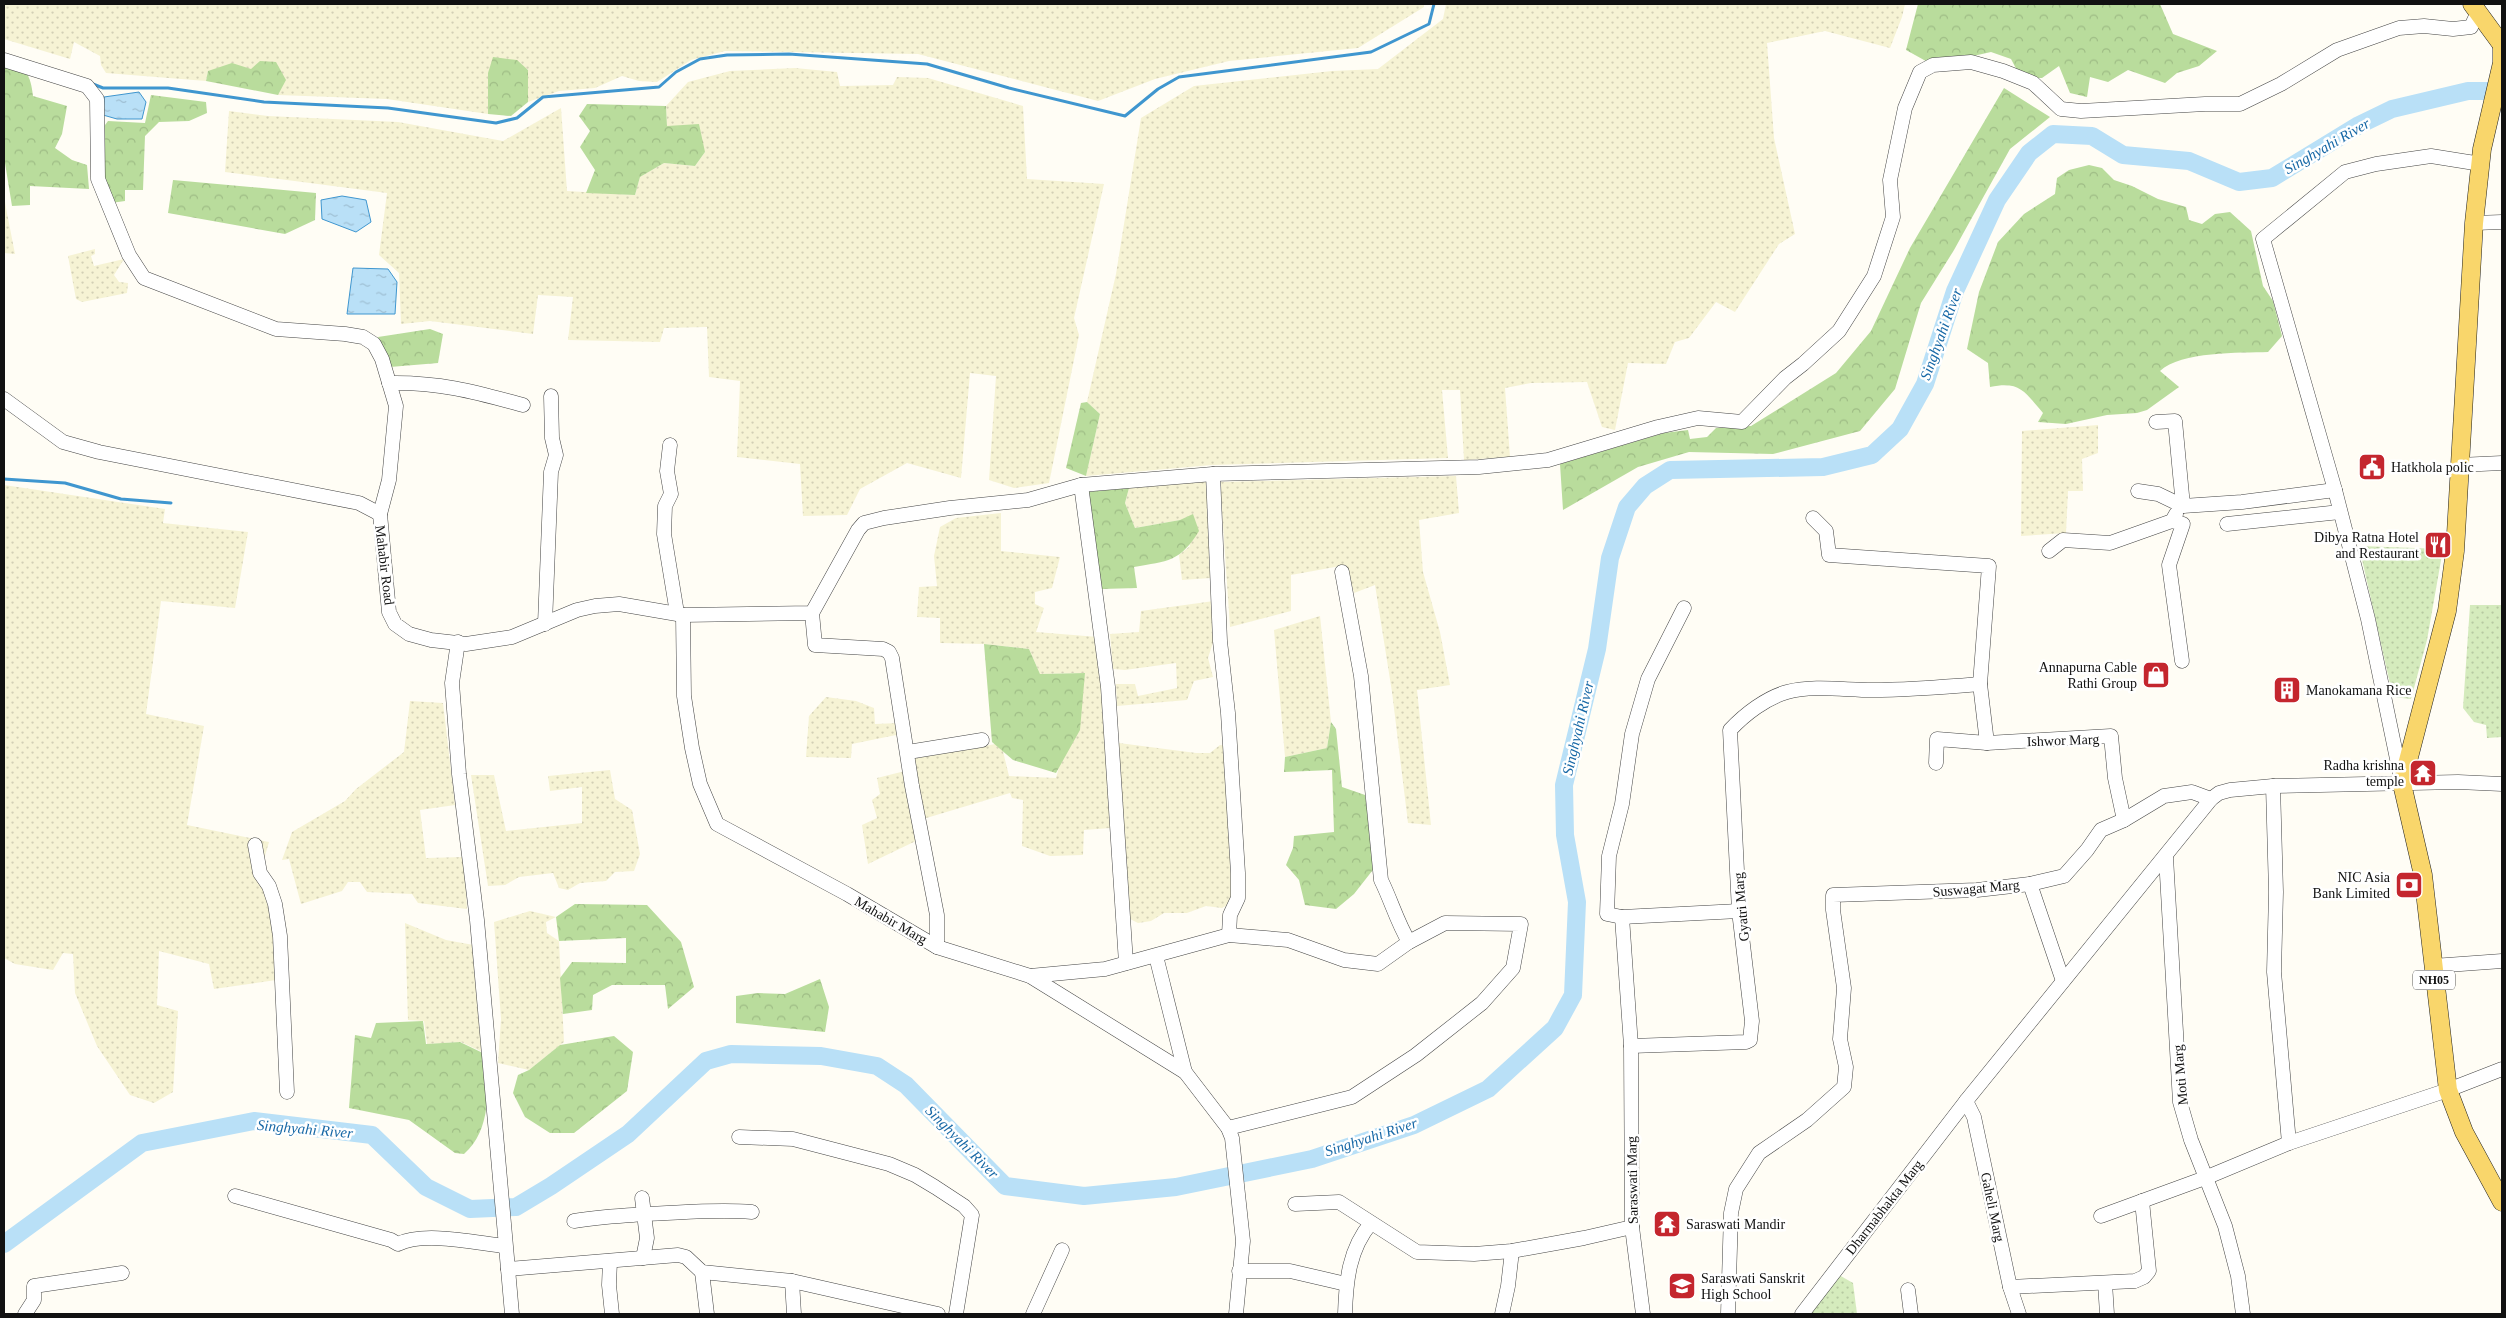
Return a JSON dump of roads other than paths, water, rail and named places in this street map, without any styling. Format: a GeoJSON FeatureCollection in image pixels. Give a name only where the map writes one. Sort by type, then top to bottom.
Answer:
{"type":"FeatureCollection","features":[{"type":"Feature","properties":{"kind":"main road","name":"NH05"},"geometry":{"type":"LineString","coordinates":[[2475,8],[2502,47],[2502,63],[2481,156],[2474,224],[2455,551],[2447,611],[2402,784],[2423,875],[2448,1090],[2464,1132],[2502,1202]]}},
{"type":"Feature","properties":{"kind":"street"},"geometry":{"type":"LineString","coordinates":[[937,947],[937,915],[912,786],[892,658],[889,652],[883,649],[815,645],[812,613],[864,523],[950,508],[1028,500],[1081,484],[1213,474],[1488,466],[1548,460],[1658,427],[1698,418],[1742,422],[1785,378],[1839,331],[1874,276],[1893,217],[1890,180],[1905,108],[1920,72],[1933,65],[1971,62],[2003,71],[2033,83],[2061,109],[2081,111],[2205,104],[2240,104],[2281,84],[2337,50],[2399,28],[2424,26],[2453,29],[2471,26],[2475,8]]}},
{"type":"Feature","properties":{"kind":"street"},"geometry":{"type":"LineString","coordinates":[[4,60],[87,86],[97,99],[98,179],[129,255],[144,278],[276,329],[363,338],[374,344],[396,406],[389,480],[380,514]]}},
{"type":"Feature","properties":{"kind":"street"},"geometry":{"type":"LineString","coordinates":[[2402,784],[2368,619],[2335,490],[2263,239],[2345,172],[2376,164],[2431,156],[2481,156]]}},
{"type":"Feature","properties":{"kind":"street"},"geometry":{"type":"LineString","coordinates":[[2474,224],[2502,222]]}},
{"type":"Feature","properties":{"kind":"street"},"geometry":{"type":"LineString","coordinates":[[389,383],[423,382],[523,405]]}},
{"type":"Feature","properties":{"kind":"street"},"geometry":{"type":"LineString","coordinates":[[545,624],[550,472],[556,456],[552,438],[552,396]]}},
{"type":"Feature","properties":{"kind":"street","name":"Mahabir Road"},"geometry":{"type":"LineString","coordinates":[[4,399],[63,442],[99,452],[359,503],[380,514],[389,612],[395,624],[409,634],[431,640],[466,644],[497,641],[577,610],[619,604],[680,614],[812,613]]}},
{"type":"Feature","properties":{"kind":"street"},"geometry":{"type":"LineString","coordinates":[[2156,422],[2175,420],[2183,506],[2177,522],[2169,565],[2182,661]]}},
{"type":"Feature","properties":{"kind":"street","name":"Mahabir Marg"},"geometry":{"type":"LineString","coordinates":[[670,445],[667,471],[671,494],[665,506],[664,534],[680,614],[684,696],[700,784],[717,824],[847,894],[937,947],[1030,976],[1184,1072],[1230,1133]]}},
{"type":"Feature","properties":{"kind":"street"},"geometry":{"type":"LineString","coordinates":[[2459,465],[2502,463]]}},
{"type":"Feature","properties":{"kind":"street"},"geometry":{"type":"LineString","coordinates":[[1213,474],[1220,642],[1228,713],[1238,873],[1238,898],[1230,915],[1229,935]]}},
{"type":"Feature","properties":{"kind":"street"},"geometry":{"type":"LineString","coordinates":[[1081,484],[1108,687],[1126,963]]}},
{"type":"Feature","properties":{"kind":"street"},"geometry":{"type":"LineString","coordinates":[[2138,491],[2158,494],[2183,506],[2242,502],[2335,490]]}},
{"type":"Feature","properties":{"kind":"street"},"geometry":{"type":"LineString","coordinates":[[2227,524],[2340,512]]}},
{"type":"Feature","properties":{"kind":"street"},"geometry":{"type":"LineString","coordinates":[[1813,518],[1826,531],[1829,555],[1989,566],[1980,684],[1986,743],[1937,739],[1936,763]]}},
{"type":"Feature","properties":{"kind":"street"},"geometry":{"type":"LineString","coordinates":[[2049,551],[2064,540],[2110,543],[2177,522]]}},
{"type":"Feature","properties":{"kind":"street"},"geometry":{"type":"LineString","coordinates":[[1342,572],[1360,676],[1381,880],[1400,926],[1409,942]]}},
{"type":"Feature","properties":{"kind":"street"},"geometry":{"type":"LineString","coordinates":[[1684,608],[1648,679],[1632,734],[1622,804],[1609,856],[1608,914],[1622,917],[1739,912]]}},
{"type":"Feature","properties":{"kind":"street"},"geometry":{"type":"LineString","coordinates":[[458,642],[452,683],[458,765],[477,920],[512,1314]]}},
{"type":"Feature","properties":{"kind":"street","name":"Gyatri Marg"},"geometry":{"type":"LineString","coordinates":[[1631,1046],[1746,1042],[1750,1040],[1752,1021],[1739,912],[1730,730],[1756,708],[1788,692],[1814,689],[1910,690],[1980,684]]}},
{"type":"Feature","properties":{"kind":"street","name":"Ishwor Marg"},"geometry":{"type":"LineString","coordinates":[[1986,743],[2111,736],[2115,778],[2124,820]]}},
{"type":"Feature","properties":{"kind":"street"},"geometry":{"type":"LineString","coordinates":[[908,752],[982,740]]}},
{"type":"Feature","properties":{"kind":"street"},"geometry":{"type":"LineString","coordinates":[[2124,820],[2164,796],[2192,792],[2211,799],[2230,790],[2273,786],[2458,782],[2502,784]]}},
{"type":"Feature","properties":{"kind":"street"},"geometry":{"type":"LineString","coordinates":[[2273,786],[2276,892],[2274,972],[2288,1143]]}},
{"type":"Feature","properties":{"kind":"street","name":"Dharmabhakta Marg"},"geometry":{"type":"LineString","coordinates":[[1802,1314],[1966,1101],[2166,857],[2211,799]]}},
{"type":"Feature","properties":{"kind":"street","name":"Suswagat Marg"},"geometry":{"type":"LineString","coordinates":[[1728,1314],[1731,1213],[1736,1189],[1759,1153],[1807,1120],[1844,1087],[1846,1068],[1840,1039],[1844,988],[1832,910],[1834,895],[1977,890],[2030,884],[2064,876],[2087,850],[2100,830],[2124,820]]}},
{"type":"Feature","properties":{"kind":"street"},"geometry":{"type":"LineString","coordinates":[[255,845],[260,873],[269,886],[275,904],[280,936],[287,1092]]}},
{"type":"Feature","properties":{"kind":"street","name":"Moti Marg"},"geometry":{"type":"LineString","coordinates":[[2166,857],[2180,1102],[2190,1140],[2225,1226],[2238,1276],[2244,1314]]}},
{"type":"Feature","properties":{"kind":"street"},"geometry":{"type":"LineString","coordinates":[[2030,884],[2063,981]]}},
{"type":"Feature","properties":{"kind":"street","name":"Saraswati Marg"},"geometry":{"type":"LineString","coordinates":[[1622,917],[1631,1046],[1632,1227],[1643,1314]]}},
{"type":"Feature","properties":{"kind":"street"},"geometry":{"type":"LineString","coordinates":[[1030,976],[1105,969],[1229,935],[1288,940],[1344,960],[1378,964],[1409,942],[1445,923],[1521,924],[1513,968],[1482,1003],[1416,1055],[1352,1097],[1230,1133],[1243,1241],[1236,1314]]}},
{"type":"Feature","properties":{"kind":"street"},"geometry":{"type":"LineString","coordinates":[[1156,956],[1184,1072]]}},
{"type":"Feature","properties":{"kind":"street"},"geometry":{"type":"LineString","coordinates":[[2433,966],[2502,960]]}},
{"type":"Feature","properties":{"kind":"street"},"geometry":{"type":"LineString","coordinates":[[2101,1216],[2205,1178],[2288,1143],[2448,1090],[2502,1069]]}},
{"type":"Feature","properties":{"kind":"street","name":"Gaheli Marg"},"geometry":{"type":"LineString","coordinates":[[1966,1101],[1974,1118],[2010,1288],[2018,1314]]}},
{"type":"Feature","properties":{"kind":"street"},"geometry":{"type":"LineString","coordinates":[[739,1137],[793,1139],[889,1164],[915,1175],[964,1206],[972,1215],[956,1314]]}},
{"type":"Feature","properties":{"kind":"street"},"geometry":{"type":"LineString","coordinates":[[235,1196],[391,1240],[398,1244],[407,1240],[430,1238],[505,1241]]}},
{"type":"Feature","properties":{"kind":"street"},"geometry":{"type":"LineString","coordinates":[[642,1198],[647,1238],[643,1258]]}},
{"type":"Feature","properties":{"kind":"street"},"geometry":{"type":"LineString","coordinates":[[1295,1204],[1339,1202],[1416,1252],[1474,1254],[1512,1251],[1632,1227]]}},
{"type":"Feature","properties":{"kind":"street"},"geometry":{"type":"LineString","coordinates":[[2010,1288],[2135,1281],[2144,1277],[2149,1272],[2142,1202]]}},
{"type":"Feature","properties":{"kind":"street"},"geometry":{"type":"LineString","coordinates":[[574,1221],[609,1215],[716,1209],[752,1212]]}},
{"type":"Feature","properties":{"kind":"street"},"geometry":{"type":"LineString","coordinates":[[1345,1314],[1346,1284],[1352,1255],[1360,1236],[1371,1223]]}},
{"type":"Feature","properties":{"kind":"street"},"geometry":{"type":"LineString","coordinates":[[1034,1314],[1062,1250]]}},
{"type":"Feature","properties":{"kind":"street"},"geometry":{"type":"LineString","coordinates":[[1502,1314],[1508,1286],[1512,1251]]}},
{"type":"Feature","properties":{"kind":"street"},"geometry":{"type":"LineString","coordinates":[[508,1269],[643,1258],[686,1257],[702,1272],[792,1281],[938,1314]]}},
{"type":"Feature","properties":{"kind":"street"},"geometry":{"type":"LineString","coordinates":[[610,1261],[609,1285],[612,1314]]}},
{"type":"Feature","properties":{"kind":"street"},"geometry":{"type":"LineString","coordinates":[[1239,1271],[1290,1271],[1346,1284]]}},
{"type":"Feature","properties":{"kind":"street"},"geometry":{"type":"LineString","coordinates":[[702,1272],[707,1314]]}},
{"type":"Feature","properties":{"kind":"street"},"geometry":{"type":"LineString","coordinates":[[26,1314],[34,1300],[34,1286],[122,1273]]}},
{"type":"Feature","properties":{"kind":"street"},"geometry":{"type":"LineString","coordinates":[[792,1281],[794,1314]]}},
{"type":"Feature","properties":{"kind":"street"},"geometry":{"type":"LineString","coordinates":[[2105,1283],[2107,1314]]}},
{"type":"Feature","properties":{"kind":"street"},"geometry":{"type":"LineString","coordinates":[[1908,1290],[1911,1314]]}},
{"type":"Feature","properties":{"kind":"water"},"geometry":{"type":"Polygon","coordinates":[[[139,92],[146,102],[142,119],[117,119],[103,115],[104,97],[139,92]]]}},
{"type":"Feature","properties":{"kind":"water"},"geometry":{"type":"Polygon","coordinates":[[[342,196],[366,200],[371,222],[356,232],[322,219],[321,200],[342,196]]]}},
{"type":"Feature","properties":{"kind":"water"},"geometry":{"type":"Polygon","coordinates":[[[353,268],[388,269],[397,282],[395,314],[347,314],[353,268]]]}},
{"type":"Feature","properties":{"kind":"waterway"},"geometry":{"type":"LineString","coordinates":[[93,84],[103,88],[168,88],[264,102],[388,108],[496,123],[517,118],[543,97],[659,87],[676,72],[700,59],[727,55],[789,54],[927,64],[1009,88],[1125,116],[1158,89],[1179,77],[1371,52],[1429,24],[1434,4]]}},
{"type":"Feature","properties":{"kind":"waterway","name":"Singhyahi River"},"geometry":{"type":"LineString","coordinates":[[4,1244],[142,1143],[254,1121],[372,1135],[426,1187],[470,1209],[516,1207],[551,1186],[628,1134],[706,1061],[731,1054],[821,1056],[877,1066],[906,1085],[1005,1186],[1084,1196],[1176,1187],[1312,1159],[1414,1125],[1488,1089],[1555,1028],[1573,995],[1577,902],[1565,835],[1564,785],[1597,649],[1610,558],[1627,507],[1645,486],[1670,470],[1823,467],[1872,455],[1900,429],[1925,384],[1955,291],[1997,200],[2029,153],[2053,134],[2092,136],[2123,155],[2189,161],[2239,182],[2272,178],[2359,125],[2392,109],[2468,91],[2502,91]]}},
{"type":"Feature","properties":{"kind":"waterway"},"geometry":{"type":"LineString","coordinates":[[4,479],[65,483],[121,499],[171,503]]}},
{"type":"Feature","properties":{"kind":"place","name":"Hatkhola polic"},"geometry":{"type":"Point","coordinates":[2372,467]}},
{"type":"Feature","properties":{"kind":"place","name":"Dibya Ratna Hotel and Restaurant"},"geometry":{"type":"Point","coordinates":[2438,545]}},
{"type":"Feature","properties":{"kind":"place","name":"Annapurna Cable Rathi Group"},"geometry":{"type":"Point","coordinates":[2156,675]}},
{"type":"Feature","properties":{"kind":"place","name":"Manokamana Rice"},"geometry":{"type":"Point","coordinates":[2287,690]}},
{"type":"Feature","properties":{"kind":"place","name":"Radha krishna temple"},"geometry":{"type":"Point","coordinates":[2423,773]}},
{"type":"Feature","properties":{"kind":"place","name":"NIC Asia Bank Limited"},"geometry":{"type":"Point","coordinates":[2409,885]}},
{"type":"Feature","properties":{"kind":"place","name":"Saraswati Mandir"},"geometry":{"type":"Point","coordinates":[1667,1224]}},
{"type":"Feature","properties":{"kind":"place","name":"Saraswati Sanskrit High School"},"geometry":{"type":"Point","coordinates":[1682,1286]}}]}
